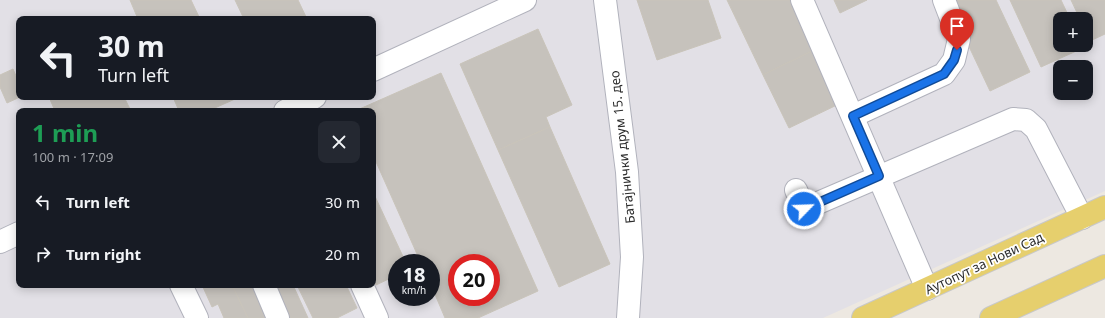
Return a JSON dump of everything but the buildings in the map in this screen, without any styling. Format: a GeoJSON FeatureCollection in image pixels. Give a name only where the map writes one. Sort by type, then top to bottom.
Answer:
{"type":"FeatureCollection","features":[{"type":"Feature","properties":{"kind":"main road","name":"Аутопут за Нови Сад"},"geometry":{"type":"LineString","coordinates":[[864,318],[1105,207]]}},
{"type":"Feature","properties":{"kind":"main road"},"geometry":{"type":"LineString","coordinates":[[991,318],[1105,266]]}},
{"type":"Feature","properties":{"kind":"street"},"geometry":{"type":"LineString","coordinates":[[376,69],[525,0]]}},
{"type":"Feature","properties":{"kind":"street","name":"Батајнички друм 15. део"},"geometry":{"type":"LineString","coordinates":[[605,0],[627,172],[632,257],[628,318]]}},
{"type":"Feature","properties":{"kind":"street"},"geometry":{"type":"LineString","coordinates":[[802,0],[927,289]]}},
{"type":"Feature","properties":{"kind":"street"},"geometry":{"type":"LineString","coordinates":[[853,116],[944,74],[954,60],[959,40],[944,0]]}},
{"type":"Feature","properties":{"kind":"street"},"geometry":{"type":"LineString","coordinates":[[291,108],[309,100]]}},
{"type":"Feature","properties":{"kind":"street"},"geometry":{"type":"LineString","coordinates":[[796,190],[804,209],[1014,119],[1026,120],[1036,129],[1082,218]]}},
{"type":"Feature","properties":{"kind":"street"},"geometry":{"type":"LineString","coordinates":[[0,242],[16,234]]}},
{"type":"Feature","properties":{"kind":"street"},"geometry":{"type":"LineString","coordinates":[[182,288],[197,318]]}},
{"type":"Feature","properties":{"kind":"street"},"geometry":{"type":"LineString","coordinates":[[265,288],[278,318]]}},
{"type":"Feature","properties":{"kind":"street"},"geometry":{"type":"LineString","coordinates":[[363,288],[377,318]]}},
{"type":"Feature","properties":{"kind":"shaded area"},"geometry":{"type":"Polygon","coordinates":[[[0,0],[1105,0],[1105,191],[823,318],[0,318],[0,0]]]}},
{"type":"Feature","properties":{"kind":"route"},"geometry":{"type":"LineString","coordinates":[[804,209],[879,176],[853,116],[944,74],[954,60],[957,50]]}}]}
